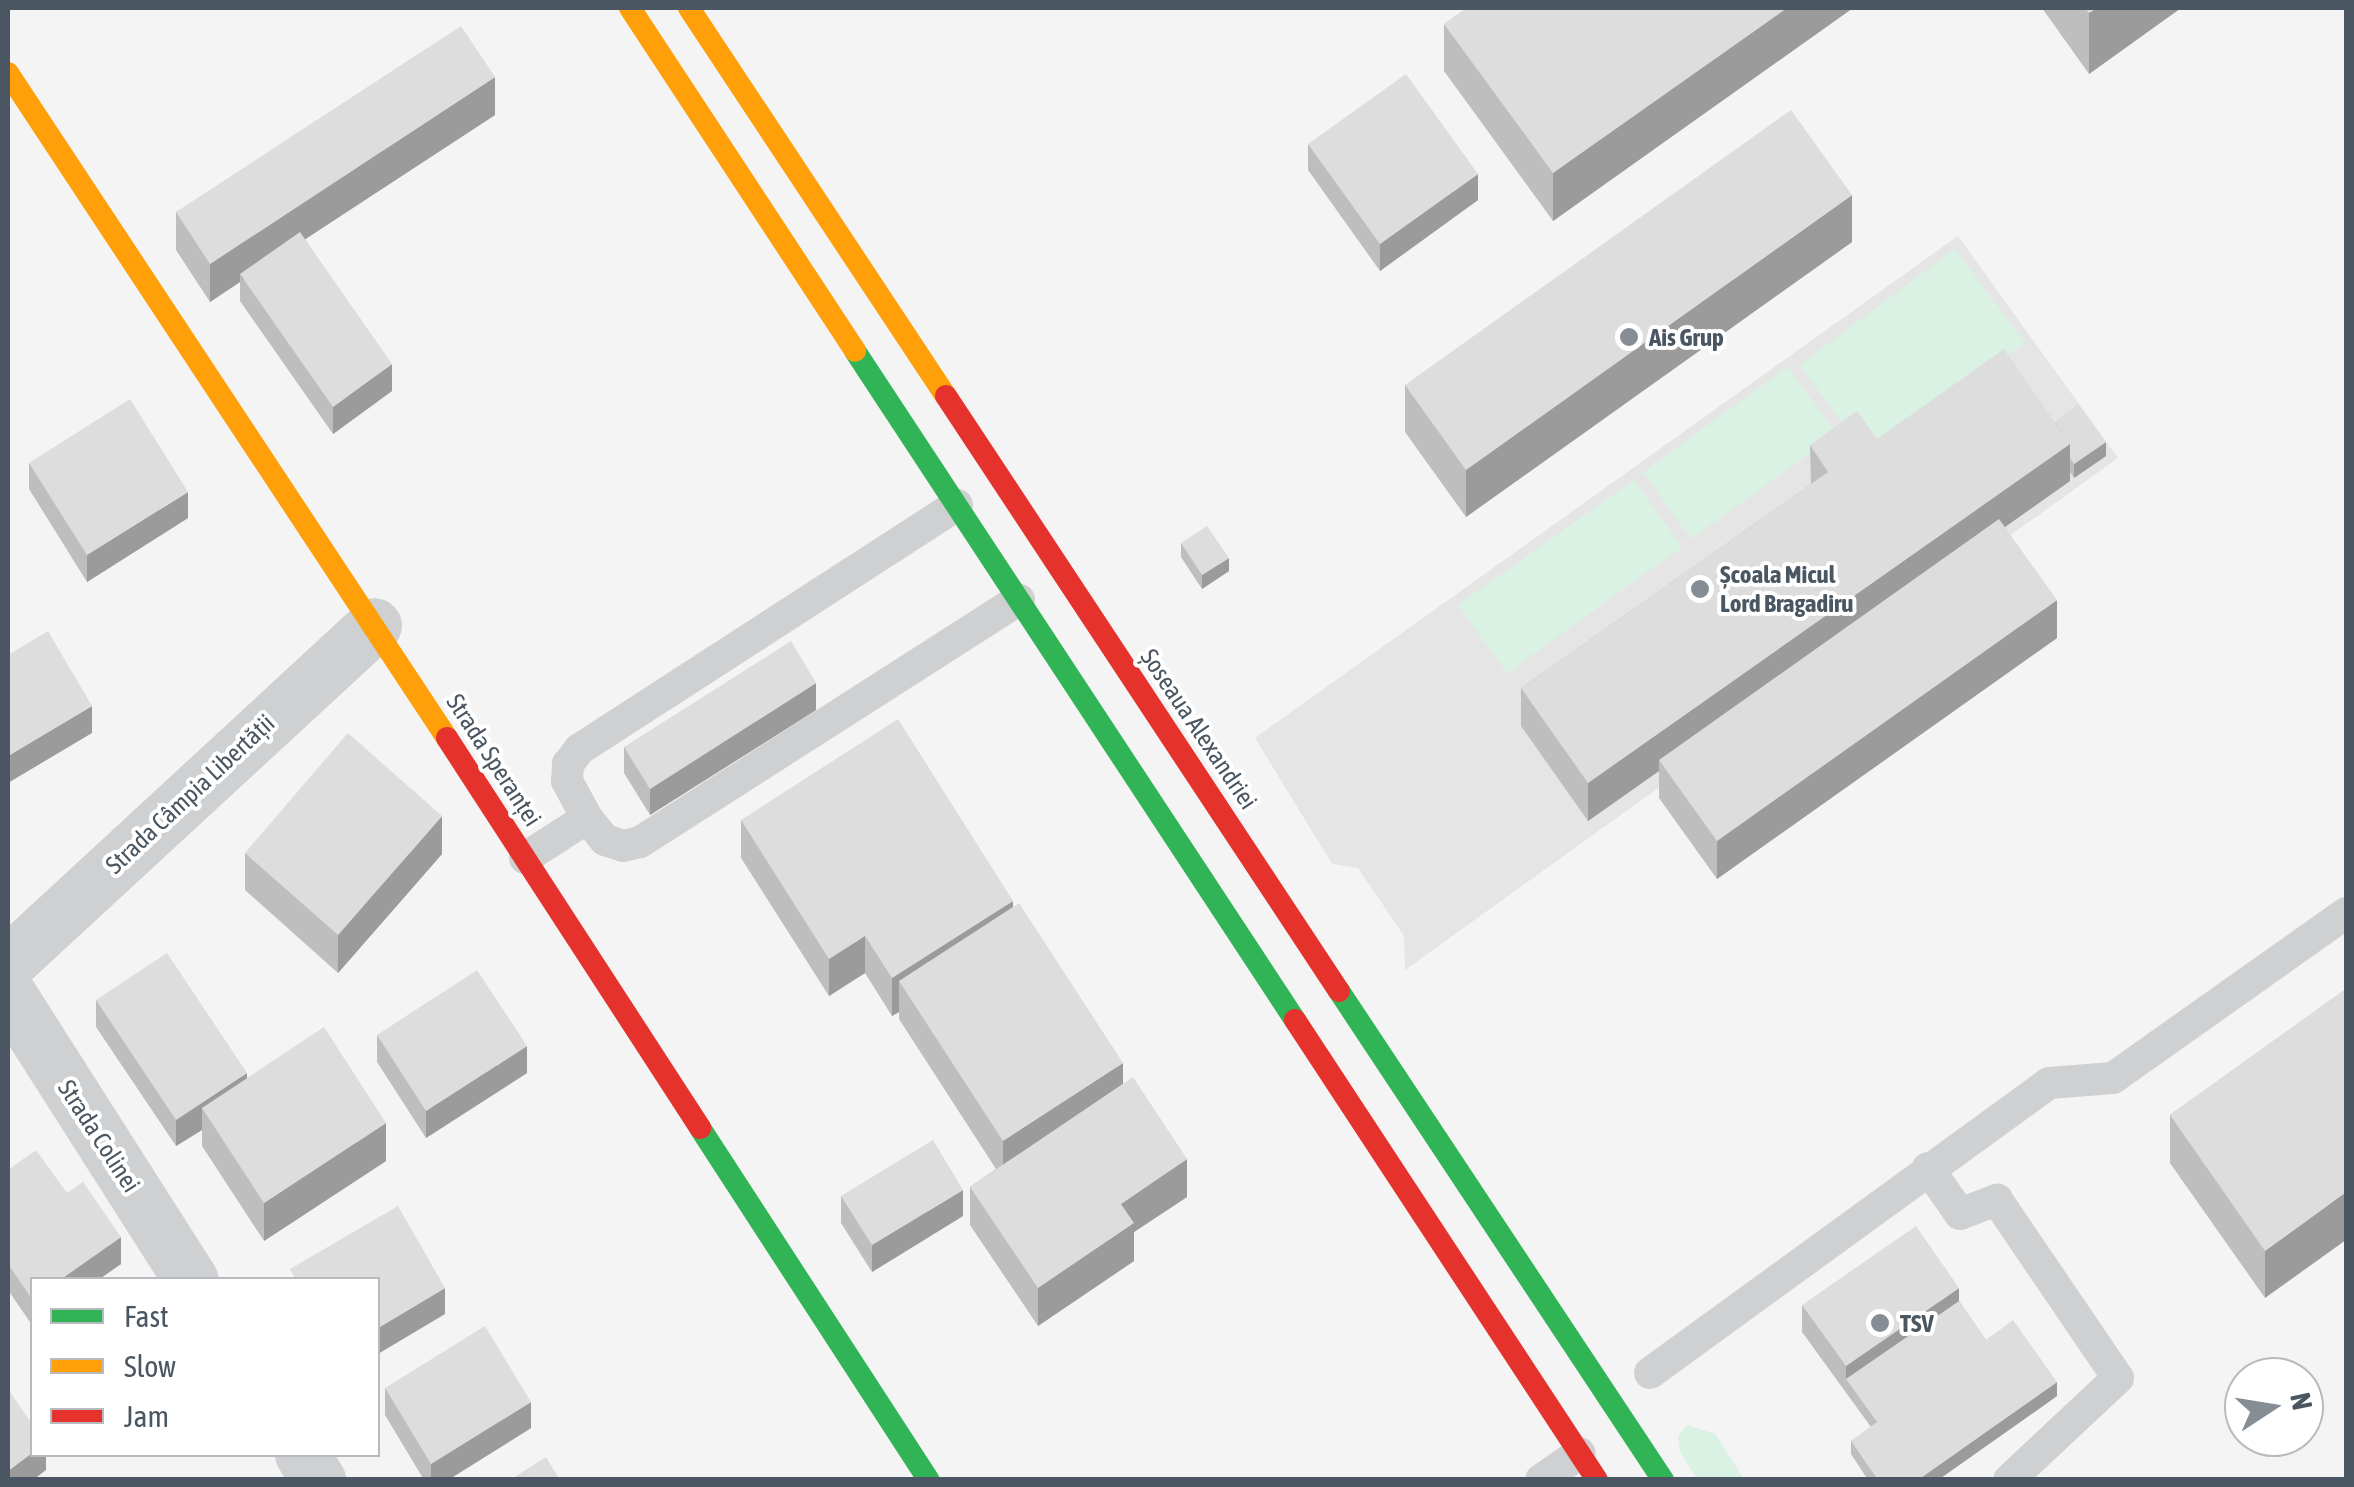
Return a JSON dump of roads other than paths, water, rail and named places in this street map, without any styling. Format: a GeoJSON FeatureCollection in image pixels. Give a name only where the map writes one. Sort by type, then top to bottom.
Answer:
{"type":"FeatureCollection","features":[{"type":"Feature","properties":{"kind":"main road"},"geometry":{"type":"LineString","coordinates":[[630,8],[1589,1466]]}},
{"type":"Feature","properties":{"kind":"main road","name":"Șoseaua Alexandriei"},"geometry":{"type":"LineString","coordinates":[[689,8],[1663,1480]]}},
{"type":"Feature","properties":{"kind":"main road","name":"Strada Speranței"},"geometry":{"type":"LineString","coordinates":[[8,73],[374,625],[929,1480]]}},
{"type":"Feature","properties":{"kind":"street","name":"Strada Câmpia Libertății"},"geometry":{"type":"LineString","coordinates":[[8,963],[374,625]]}},
{"type":"Feature","properties":{"kind":"street","name":"Strada Colinei"},"geometry":{"type":"LineString","coordinates":[[8,993],[188,1277]]}},
{"type":"Feature","properties":{"kind":"street"},"geometry":{"type":"LineString","coordinates":[[304,1457],[318,1480]]}},
{"type":"Feature","properties":{"kind":"lane"},"geometry":{"type":"LineString","coordinates":[[957,505],[579,750],[568,764],[567,781],[588,818],[605,840],[623,846],[640,842],[1019,600]]}},
{"type":"Feature","properties":{"kind":"lane"},"geometry":{"type":"LineString","coordinates":[[525,858],[588,818]]}},
{"type":"Feature","properties":{"kind":"lane"},"geometry":{"type":"LineString","coordinates":[[1650,1372],[2049,1083],[2113,1078],[2346,913]]}},
{"type":"Feature","properties":{"kind":"lane"},"geometry":{"type":"LineString","coordinates":[[1928,1168],[1960,1214],[1997,1200],[2118,1378],[2009,1480]]}},
{"type":"Feature","properties":{"kind":"lane"},"geometry":{"type":"LineString","coordinates":[[1541,1480],[1589,1466]]}},
{"type":"Feature","properties":{"kind":"place","name":"Ais Grup"},"geometry":{"type":"Point","coordinates":[1629,337]}},
{"type":"Feature","properties":{"kind":"place","name":"Școala Micul Lord Bragadiru"},"geometry":{"type":"Point","coordinates":[1700,589]}},
{"type":"Feature","properties":{"kind":"place","name":"TSV"},"geometry":{"type":"Point","coordinates":[1880,1323]}}]}
